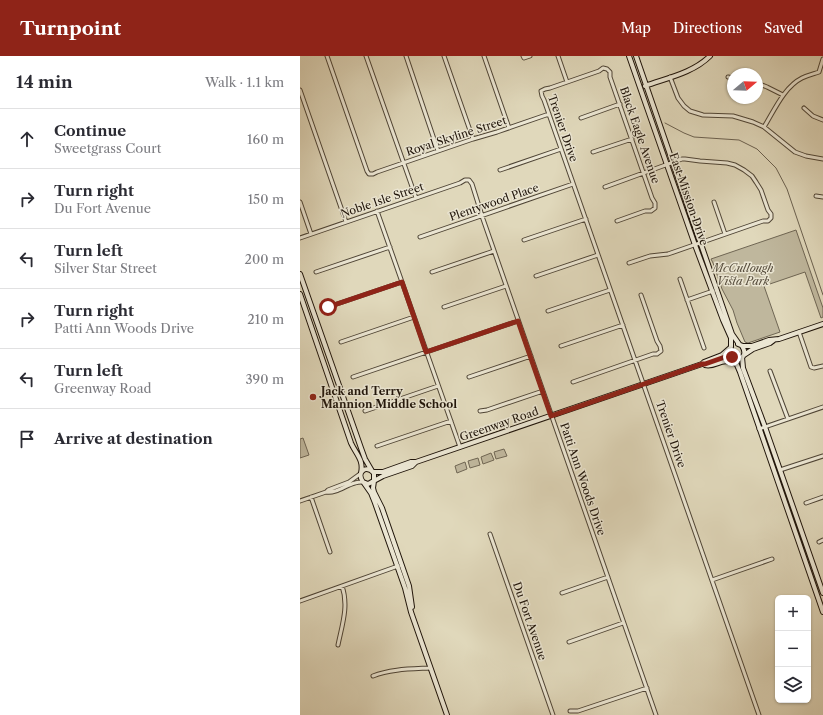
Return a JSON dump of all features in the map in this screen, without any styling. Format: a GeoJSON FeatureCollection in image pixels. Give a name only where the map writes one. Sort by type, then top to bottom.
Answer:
{"type":"FeatureCollection","features":[{"type":"Feature","properties":{"kind":"street","name":"Royal Skyline Street"},"geometry":{"type":"LineString","coordinates":[[327,56],[369,174],[373,174],[404,162],[549,114]]}},
{"type":"Feature","properties":{"kind":"street"},"geometry":{"type":"LineString","coordinates":[[366,56],[416,198]]}},
{"type":"Feature","properties":{"kind":"street"},"geometry":{"type":"LineString","coordinates":[[406,56],[438,151]]}},
{"type":"Feature","properties":{"kind":"street"},"geometry":{"type":"LineString","coordinates":[[444,56],[473,139]]}},
{"type":"Feature","properties":{"kind":"street"},"geometry":{"type":"LineString","coordinates":[[484,56],[509,128]]}},
{"type":"Feature","properties":{"kind":"street"},"geometry":{"type":"LineString","coordinates":[[523,57],[530,56]]}},
{"type":"Feature","properties":{"kind":"street"},"geometry":{"type":"LineString","coordinates":[[558,56],[567,82]]}},
{"type":"Feature","properties":{"kind":"street","name":"East Mission Drive"},"geometry":{"type":"LineString","coordinates":[[629,56],[695,244],[732,334],[740,345]]}},
{"type":"Feature","properties":{"kind":"street","name":"East Mission Drive"},"geometry":{"type":"LineString","coordinates":[[636,56],[701,243],[723,320],[730,338],[730,348]]}},
{"type":"Feature","properties":{"kind":"street"},"geometry":{"type":"LineString","coordinates":[[640,88],[695,68],[710,56]]}},
{"type":"Feature","properties":{"kind":"street"},"geometry":{"type":"LineString","coordinates":[[764,128],[783,95],[791,85],[807,75],[819,72],[823,59]]}},
{"type":"Feature","properties":{"kind":"street","name":"Black Eagle Avenue"},"geometry":{"type":"LineString","coordinates":[[567,82],[599,71],[603,68],[610,72],[610,77],[655,203],[655,208],[651,211],[646,211],[617,221]]}},
{"type":"Feature","properties":{"kind":"street"},"geometry":{"type":"LineString","coordinates":[[670,78],[678,98],[690,111],[703,115],[728,116],[753,122],[764,128],[795,152],[806,156],[823,159]]}},
{"type":"Feature","properties":{"kind":"street","name":"Trenier Drive"},"geometry":{"type":"LineString","coordinates":[[567,82],[545,88],[541,91],[542,96],[759,715]]}},
{"type":"Feature","properties":{"kind":"street"},"geometry":{"type":"LineString","coordinates":[[763,85],[783,95]]}},
{"type":"Feature","properties":{"kind":"street"},"geometry":{"type":"LineString","coordinates":[[300,90],[346,222]]}},
{"type":"Feature","properties":{"kind":"street"},"geometry":{"type":"LineString","coordinates":[[581,118],[620,104]]}},
{"type":"Feature","properties":{"kind":"street"},"geometry":{"type":"LineString","coordinates":[[804,108],[813,116],[823,120]]}},
{"type":"Feature","properties":{"kind":"street"},"geometry":{"type":"LineString","coordinates":[[593,152],[632,139]]}},
{"type":"Feature","properties":{"kind":"street"},"geometry":{"type":"LineString","coordinates":[[500,170],[561,149]]}},
{"type":"Feature","properties":{"kind":"street"},"geometry":{"type":"LineString","coordinates":[[605,187],[679,160],[685,159],[700,162],[723,162],[740,167],[752,176],[759,186],[771,214],[771,218],[768,221],[763,221],[668,254],[650,256],[629,264]]}},
{"type":"Feature","properties":{"kind":"street","name":"Noble Isle Street"},"geometry":{"type":"LineString","coordinates":[[300,238],[465,180],[469,180]]}},
{"type":"Feature","properties":{"kind":"street","name":"Patti Ann Woods Drive"},"geometry":{"type":"LineString","coordinates":[[469,180],[472,184],[518,321],[656,715]]}},
{"type":"Feature","properties":{"kind":"street","name":"Plentywood Place"},"geometry":{"type":"LineString","coordinates":[[420,237],[573,184]]}},
{"type":"Feature","properties":{"kind":"street"},"geometry":{"type":"LineString","coordinates":[[816,196],[823,197]]}},
{"type":"Feature","properties":{"kind":"street"},"geometry":{"type":"LineString","coordinates":[[300,202],[311,234]]}},
{"type":"Feature","properties":{"kind":"street"},"geometry":{"type":"LineString","coordinates":[[714,202],[725,234]]}},
{"type":"Feature","properties":{"kind":"street"},"geometry":{"type":"LineString","coordinates":[[377,211],[460,447]]}},
{"type":"Feature","properties":{"kind":"street"},"geometry":{"type":"LineString","coordinates":[[524,240],[586,219]]}},
{"type":"Feature","properties":{"kind":"street"},"geometry":{"type":"LineString","coordinates":[[316,272],[390,247]]}},
{"type":"Feature","properties":{"kind":"street"},"geometry":{"type":"LineString","coordinates":[[432,272],[494,251]]}},
{"type":"Feature","properties":{"kind":"street"},"geometry":{"type":"LineString","coordinates":[[536,276],[598,254]]}},
{"type":"Feature","properties":{"kind":"street"},"geometry":{"type":"LineString","coordinates":[[300,274],[364,457],[375,475],[373,488],[374,492],[381,505],[413,617],[447,715]]}},
{"type":"Feature","properties":{"kind":"street"},"geometry":{"type":"LineString","coordinates":[[680,279],[704,348]]}},
{"type":"Feature","properties":{"kind":"street"},"geometry":{"type":"LineString","coordinates":[[328,307],[402,282]]}},
{"type":"Feature","properties":{"kind":"street"},"geometry":{"type":"LineString","coordinates":[[444,307],[506,286]]}},
{"type":"Feature","properties":{"kind":"street"},"geometry":{"type":"LineString","coordinates":[[548,311],[610,290]]}},
{"type":"Feature","properties":{"kind":"street"},"geometry":{"type":"LineString","coordinates":[[687,300],[715,290]]}},
{"type":"Feature","properties":{"kind":"street"},"geometry":{"type":"LineString","coordinates":[[307,295],[300,296],[351,443],[361,461],[362,466],[360,478],[373,498],[399,566]]}},
{"type":"Feature","properties":{"kind":"street"},"geometry":{"type":"LineString","coordinates":[[573,382],[653,354],[657,354],[661,351],[641,295]]}},
{"type":"Feature","properties":{"kind":"street"},"geometry":{"type":"LineString","coordinates":[[341,342],[414,317]]}},
{"type":"Feature","properties":{"kind":"street"},"geometry":{"type":"LineString","coordinates":[[353,377],[518,321]]}},
{"type":"Feature","properties":{"kind":"street"},"geometry":{"type":"LineString","coordinates":[[823,324],[750,347],[734,345],[730,348],[730,353],[736,364],[823,612]]}},
{"type":"Feature","properties":{"kind":"street"},"geometry":{"type":"LineString","coordinates":[[561,346],[623,325]]}},
{"type":"Feature","properties":{"kind":"street"},"geometry":{"type":"LineString","coordinates":[[799,332],[811,367],[814,368],[823,366]]}},
{"type":"Feature","properties":{"kind":"street"},"geometry":{"type":"LineString","coordinates":[[733,358],[739,359],[752,350],[774,340]]}},
{"type":"Feature","properties":{"kind":"street"},"geometry":{"type":"LineString","coordinates":[[740,345],[744,350],[742,365],[743,370],[765,427],[823,593]]}},
{"type":"Feature","properties":{"kind":"street","name":"Greenway Road"},"geometry":{"type":"LineString","coordinates":[[703,364],[704,362],[722,355],[730,348]]}},
{"type":"Feature","properties":{"kind":"street"},"geometry":{"type":"LineString","coordinates":[[469,377],[531,356]]}},
{"type":"Feature","properties":{"kind":"street","name":"Greenway Road"},"geometry":{"type":"LineString","coordinates":[[373,471],[383,472],[411,462],[416,462],[703,364],[725,357],[733,358]]}},
{"type":"Feature","properties":{"kind":"street"},"geometry":{"type":"LineString","coordinates":[[703,364],[710,365],[730,361],[736,364]]}},
{"type":"Feature","properties":{"kind":"street"},"geometry":{"type":"LineString","coordinates":[[770,371],[788,419]]}},
{"type":"Feature","properties":{"kind":"street"},"geometry":{"type":"LineString","coordinates":[[365,412],[438,386]]}},
{"type":"Feature","properties":{"kind":"street"},"geometry":{"type":"LineString","coordinates":[[480,411],[543,391]]}},
{"type":"Feature","properties":{"kind":"street"},"geometry":{"type":"LineString","coordinates":[[759,429],[823,407]]}},
{"type":"Feature","properties":{"kind":"street"},"geometry":{"type":"LineString","coordinates":[[377,446],[451,421]]}},
{"type":"Feature","properties":{"kind":"street"},"geometry":{"type":"LineString","coordinates":[[780,470],[823,456]]}},
{"type":"Feature","properties":{"kind":"street","name":"Greenway Road"},"geometry":{"type":"LineString","coordinates":[[374,480],[389,473],[412,466],[416,462]]}},
{"type":"Feature","properties":{"kind":"street"},"geometry":{"type":"LineString","coordinates":[[300,501],[349,482],[366,469],[373,471]]}},
{"type":"Feature","properties":{"kind":"street"},"geometry":{"type":"LineString","coordinates":[[326,492],[329,493],[342,489],[355,483],[363,482],[368,484],[374,480]]}},
{"type":"Feature","properties":{"kind":"street"},"geometry":{"type":"LineString","coordinates":[[311,497],[330,552]]}},
{"type":"Feature","properties":{"kind":"street"},"geometry":{"type":"LineString","coordinates":[[806,503],[823,497]]}},
{"type":"Feature","properties":{"kind":"street","name":"Du Fort Avenue"},"geometry":{"type":"LineString","coordinates":[[490,534],[553,715]]}},
{"type":"Feature","properties":{"kind":"street"},"geometry":{"type":"LineString","coordinates":[[712,580],[772,559]]}},
{"type":"Feature","properties":{"kind":"street"},"geometry":{"type":"LineString","coordinates":[[300,601],[399,566]]}},
{"type":"Feature","properties":{"kind":"street"},"geometry":{"type":"LineString","coordinates":[[562,593],[608,577]]}},
{"type":"Feature","properties":{"kind":"street"},"geometry":{"type":"LineString","coordinates":[[812,581],[817,588],[823,606]]}},
{"type":"Feature","properties":{"kind":"street"},"geometry":{"type":"LineString","coordinates":[[338,645],[345,609],[345,599],[342,586]]}},
{"type":"Feature","properties":{"kind":"street"},"geometry":{"type":"LineString","coordinates":[[569,642],[624,623]]}},
{"type":"Feature","properties":{"kind":"street"},"geometry":{"type":"LineString","coordinates":[[373,676],[388,672],[430,668]]}},
{"type":"Feature","properties":{"kind":"street"},"geometry":{"type":"LineString","coordinates":[[570,711],[578,711],[647,688]]}},
{"type":"Feature","properties":{"kind":"green space","name":"McCullough Vista Park"},"geometry":{"type":"Polygon","coordinates":[[[796,230],[823,308],[823,317],[821,318],[805,272],[764,286],[780,332],[748,343],[745,342],[711,259],[796,230]]]}},
{"type":"Feature","properties":{"kind":"green space"},"geometry":{"type":"Polygon","coordinates":[[[303,438],[309,455],[300,458],[300,439],[303,438]]]}},
{"type":"Feature","properties":{"kind":"green space"},"geometry":{"type":"Polygon","coordinates":[[[504,449],[507,456],[496,459],[494,452],[504,449]]]}},
{"type":"Feature","properties":{"kind":"green space"},"geometry":{"type":"Polygon","coordinates":[[[491,453],[494,460],[483,464],[481,457],[491,453]]]}},
{"type":"Feature","properties":{"kind":"green space"},"geometry":{"type":"Polygon","coordinates":[[[478,458],[480,465],[470,468],[468,461],[478,458]]]}},
{"type":"Feature","properties":{"kind":"green space"},"geometry":{"type":"Polygon","coordinates":[[[465,462],[467,469],[457,473],[455,466],[465,462]]]}},
{"type":"Feature","properties":{"kind":"waterway"},"geometry":{"type":"LineString","coordinates":[[665,123],[694,137],[739,140],[757,149],[776,168],[787,189],[823,295]]}},
{"type":"Feature","properties":{"kind":"place","name":"Jack and Terry Mannion Middle School"},"geometry":{"type":"Point","coordinates":[313,397]}},
{"type":"Feature","properties":{"kind":"route"},"geometry":{"type":"LineString","coordinates":[[328,307],[402,282],[426,352],[518,321],[551,416],[702,364],[725,357],[732,357]]}}]}
